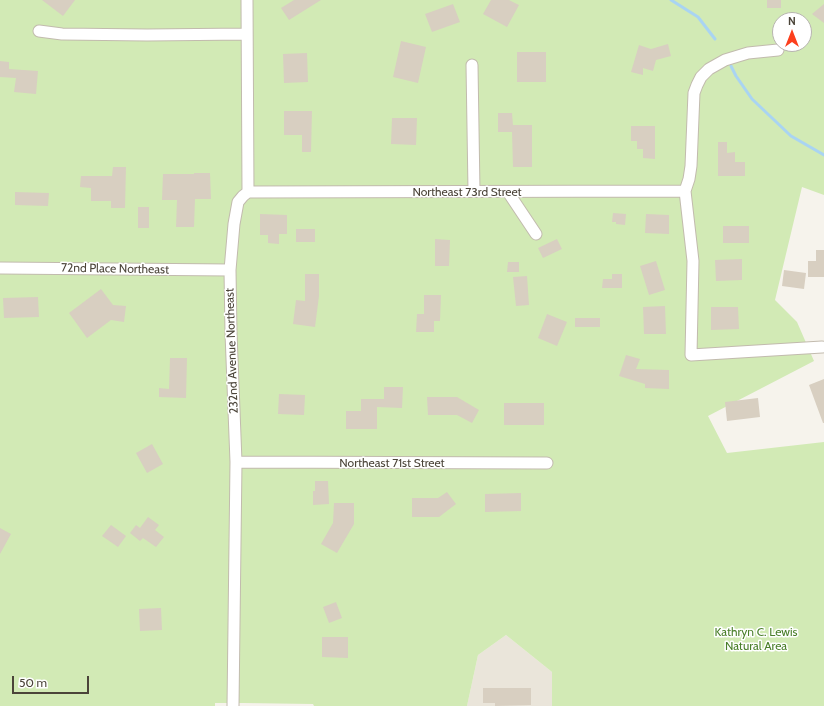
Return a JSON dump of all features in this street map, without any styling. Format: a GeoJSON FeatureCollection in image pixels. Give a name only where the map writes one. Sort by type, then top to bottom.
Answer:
{"type":"FeatureCollection","features":[{"type":"Feature","properties":{"kind":"street"},"geometry":{"type":"LineString","coordinates":[[247,0],[248,192]]}},
{"type":"Feature","properties":{"kind":"street"},"geometry":{"type":"LineString","coordinates":[[39,31],[62,34],[124,35],[247,34]]}},
{"type":"Feature","properties":{"kind":"street"},"geometry":{"type":"LineString","coordinates":[[772,51],[740,54],[725,60],[709,69],[701,77],[694,93],[691,166],[686,191],[693,261],[691,351],[822,347]]}},
{"type":"Feature","properties":{"kind":"street"},"geometry":{"type":"LineString","coordinates":[[472,65],[474,192]]}},
{"type":"Feature","properties":{"kind":"street","name":"Northeast 73rd Street"},"geometry":{"type":"LineString","coordinates":[[248,192],[686,191]]}},
{"type":"Feature","properties":{"kind":"street","name":"232nd Avenue Northeast"},"geometry":{"type":"LineString","coordinates":[[233,706],[236,462],[230,270],[234,224],[238,202],[248,192]]}},
{"type":"Feature","properties":{"kind":"street"},"geometry":{"type":"LineString","coordinates":[[508,192],[536,234]]}},
{"type":"Feature","properties":{"kind":"street","name":"72nd Place Northeast"},"geometry":{"type":"LineString","coordinates":[[0,268],[230,270]]}},
{"type":"Feature","properties":{"kind":"street","name":"Northeast 71st Street"},"geometry":{"type":"LineString","coordinates":[[236,462],[547,463]]}},
{"type":"Feature","properties":{"kind":"shaded area"},"geometry":{"type":"Polygon","coordinates":[[[506,635],[552,672],[552,706],[467,706],[478,655],[506,635]]]}},
{"type":"Feature","properties":{"kind":"green space","name":"Kathryn C. Lewis Natural Area"},"geometry":{"type":"Polygon","coordinates":[[[0,0],[824,0],[824,195],[802,187],[775,300],[797,322],[814,361],[708,416],[727,453],[824,442],[824,706],[552,706],[552,672],[506,635],[478,655],[467,706],[314,706],[313,704],[215,703],[215,706],[0,706],[0,0]]]}},
{"type":"Feature","properties":{"kind":"building"},"geometry":{"type":"Polygon","coordinates":[[[42,0],[75,0],[63,16],[42,0]]]}},
{"type":"Feature","properties":{"kind":"building"},"geometry":{"type":"Polygon","coordinates":[[[294,0],[321,0],[289,20],[281,8],[294,0]]]}},
{"type":"Feature","properties":{"kind":"building"},"geometry":{"type":"Polygon","coordinates":[[[491,0],[509,0],[519,5],[507,27],[483,14],[491,0]]]}},
{"type":"Feature","properties":{"kind":"building"},"geometry":{"type":"Polygon","coordinates":[[[767,0],[781,0],[781,8],[767,8],[767,0]]]}},
{"type":"Feature","properties":{"kind":"building"},"geometry":{"type":"Polygon","coordinates":[[[453,4],[460,22],[432,32],[425,14],[453,4]]]}},
{"type":"Feature","properties":{"kind":"building"},"geometry":{"type":"Polygon","coordinates":[[[824,4],[824,23],[812,14],[824,4]]]}},
{"type":"Feature","properties":{"kind":"building"},"geometry":{"type":"Polygon","coordinates":[[[401,41],[426,47],[418,83],[393,77],[401,41]]]}},
{"type":"Feature","properties":{"kind":"building"},"geometry":{"type":"Polygon","coordinates":[[[668,44],[671,56],[656,60],[653,71],[643,68],[643,75],[631,72],[639,45],[651,49],[668,44]]]}},
{"type":"Feature","properties":{"kind":"building"},"geometry":{"type":"Polygon","coordinates":[[[517,52],[546,52],[546,82],[517,82],[517,52]]]}},
{"type":"Feature","properties":{"kind":"building"},"geometry":{"type":"Polygon","coordinates":[[[307,53],[308,82],[284,83],[283,54],[307,53]]]}},
{"type":"Feature","properties":{"kind":"building"},"geometry":{"type":"Polygon","coordinates":[[[0,61],[9,62],[9,69],[38,71],[36,94],[14,92],[16,78],[0,77],[0,61]]]}},
{"type":"Feature","properties":{"kind":"building"},"geometry":{"type":"Polygon","coordinates":[[[284,111],[312,111],[311,152],[302,152],[302,135],[284,135],[284,111]]]}},
{"type":"Feature","properties":{"kind":"building"},"geometry":{"type":"Polygon","coordinates":[[[498,113],[512,113],[513,125],[532,125],[532,167],[513,167],[512,132],[498,132],[498,113]]]}},
{"type":"Feature","properties":{"kind":"building"},"geometry":{"type":"Polygon","coordinates":[[[392,118],[417,118],[416,145],[391,144],[392,118]]]}},
{"type":"Feature","properties":{"kind":"building"},"geometry":{"type":"Polygon","coordinates":[[[631,126],[655,126],[655,159],[643,158],[643,149],[637,149],[637,141],[631,141],[631,126]]]}},
{"type":"Feature","properties":{"kind":"building"},"geometry":{"type":"Polygon","coordinates":[[[718,142],[727,142],[727,153],[735,152],[735,162],[745,162],[745,176],[718,176],[718,142]]]}},
{"type":"Feature","properties":{"kind":"building"},"geometry":{"type":"Polygon","coordinates":[[[113,167],[126,167],[125,208],[111,208],[111,201],[91,201],[91,188],[80,187],[81,176],[112,176],[113,167]]]}},
{"type":"Feature","properties":{"kind":"building"},"geometry":{"type":"Polygon","coordinates":[[[210,173],[211,199],[195,199],[194,227],[176,227],[177,200],[162,200],[163,174],[210,173]]]}},
{"type":"Feature","properties":{"kind":"building"},"geometry":{"type":"Polygon","coordinates":[[[15,192],[49,193],[48,206],[15,205],[15,192]]]}},
{"type":"Feature","properties":{"kind":"building"},"geometry":{"type":"Polygon","coordinates":[[[138,207],[149,207],[149,228],[138,228],[138,207]]]}},
{"type":"Feature","properties":{"kind":"building"},"geometry":{"type":"Polygon","coordinates":[[[613,213],[626,214],[625,225],[612,222],[613,213]]]}},
{"type":"Feature","properties":{"kind":"building"},"geometry":{"type":"Polygon","coordinates":[[[260,214],[287,215],[287,234],[279,234],[279,244],[268,243],[268,235],[260,235],[260,214]]]}},
{"type":"Feature","properties":{"kind":"building"},"geometry":{"type":"Polygon","coordinates":[[[646,214],[669,215],[669,234],[645,233],[646,214]]]}},
{"type":"Feature","properties":{"kind":"building"},"geometry":{"type":"Polygon","coordinates":[[[723,226],[749,226],[749,243],[723,243],[723,226]]]}},
{"type":"Feature","properties":{"kind":"building"},"geometry":{"type":"Polygon","coordinates":[[[296,229],[315,229],[315,242],[296,242],[296,229]]]}},
{"type":"Feature","properties":{"kind":"building"},"geometry":{"type":"Polygon","coordinates":[[[435,239],[450,240],[449,266],[435,266],[435,239]]]}},
{"type":"Feature","properties":{"kind":"building"},"geometry":{"type":"Polygon","coordinates":[[[557,239],[562,249],[543,258],[538,248],[557,239]]]}},
{"type":"Feature","properties":{"kind":"building"},"geometry":{"type":"Polygon","coordinates":[[[816,250],[824,250],[824,277],[808,277],[808,261],[816,261],[816,250]]]}},
{"type":"Feature","properties":{"kind":"building"},"geometry":{"type":"Polygon","coordinates":[[[742,259],[742,280],[716,281],[715,260],[742,259]]]}},
{"type":"Feature","properties":{"kind":"building"},"geometry":{"type":"Polygon","coordinates":[[[656,261],[665,290],[649,295],[640,266],[656,261]]]}},
{"type":"Feature","properties":{"kind":"building"},"geometry":{"type":"Polygon","coordinates":[[[508,262],[519,262],[519,272],[507,272],[508,262]]]}},
{"type":"Feature","properties":{"kind":"building"},"geometry":{"type":"Polygon","coordinates":[[[784,270],[806,273],[804,289],[782,286],[784,270]]]}},
{"type":"Feature","properties":{"kind":"building"},"geometry":{"type":"Polygon","coordinates":[[[305,274],[319,274],[319,296],[315,327],[293,324],[296,300],[305,301],[305,274]]]}},
{"type":"Feature","properties":{"kind":"building"},"geometry":{"type":"Polygon","coordinates":[[[612,274],[622,274],[622,288],[602,288],[603,279],[612,279],[612,274]]]}},
{"type":"Feature","properties":{"kind":"building"},"geometry":{"type":"Polygon","coordinates":[[[527,276],[529,305],[516,306],[513,277],[527,276]]]}},
{"type":"Feature","properties":{"kind":"building"},"geometry":{"type":"Polygon","coordinates":[[[101,289],[113,305],[126,306],[124,322],[111,320],[87,338],[69,313],[101,289]]]}},
{"type":"Feature","properties":{"kind":"building"},"geometry":{"type":"Polygon","coordinates":[[[424,295],[441,295],[440,321],[434,321],[434,332],[416,332],[417,314],[424,314],[424,295]]]}},
{"type":"Feature","properties":{"kind":"building"},"geometry":{"type":"Polygon","coordinates":[[[38,297],[39,317],[4,318],[3,298],[38,297]]]}},
{"type":"Feature","properties":{"kind":"building"},"geometry":{"type":"Polygon","coordinates":[[[665,306],[666,334],[644,334],[643,307],[665,306]]]}},
{"type":"Feature","properties":{"kind":"building"},"geometry":{"type":"Polygon","coordinates":[[[711,307],[738,307],[739,329],[711,330],[711,307]]]}},
{"type":"Feature","properties":{"kind":"building"},"geometry":{"type":"Polygon","coordinates":[[[547,314],[567,322],[557,346],[538,338],[547,314]]]}},
{"type":"Feature","properties":{"kind":"building"},"geometry":{"type":"Polygon","coordinates":[[[575,318],[600,318],[600,327],[575,327],[575,318]]]}},
{"type":"Feature","properties":{"kind":"building"},"geometry":{"type":"Polygon","coordinates":[[[626,355],[640,359],[636,369],[669,370],[669,389],[645,388],[645,384],[619,376],[626,355]]]}},
{"type":"Feature","properties":{"kind":"building"},"geometry":{"type":"Polygon","coordinates":[[[170,358],[187,358],[186,398],[159,397],[159,388],[169,389],[170,358]]]}},
{"type":"Feature","properties":{"kind":"building"},"geometry":{"type":"Polygon","coordinates":[[[824,379],[824,423],[823,423],[809,385],[824,379]]]}},
{"type":"Feature","properties":{"kind":"building"},"geometry":{"type":"Polygon","coordinates":[[[384,387],[403,387],[402,408],[377,407],[377,429],[346,429],[346,411],[361,411],[361,399],[384,399],[384,387]]]}},
{"type":"Feature","properties":{"kind":"building"},"geometry":{"type":"Polygon","coordinates":[[[279,394],[305,395],[304,415],[278,414],[279,394]]]}},
{"type":"Feature","properties":{"kind":"building"},"geometry":{"type":"Polygon","coordinates":[[[427,397],[457,397],[479,410],[472,423],[457,415],[428,415],[427,397]]]}},
{"type":"Feature","properties":{"kind":"building"},"geometry":{"type":"Polygon","coordinates":[[[758,398],[760,417],[727,421],[725,402],[758,398]]]}},
{"type":"Feature","properties":{"kind":"building"},"geometry":{"type":"Polygon","coordinates":[[[504,403],[544,403],[544,425],[504,425],[504,403]]]}},
{"type":"Feature","properties":{"kind":"building"},"geometry":{"type":"Polygon","coordinates":[[[152,444],[163,464],[147,473],[136,453],[152,444]]]}},
{"type":"Feature","properties":{"kind":"building"},"geometry":{"type":"Polygon","coordinates":[[[315,481],[328,481],[329,504],[313,505],[315,481]]]}},
{"type":"Feature","properties":{"kind":"building"},"geometry":{"type":"Polygon","coordinates":[[[447,492],[456,504],[439,517],[412,517],[412,498],[438,498],[447,492]]]}},
{"type":"Feature","properties":{"kind":"building"},"geometry":{"type":"Polygon","coordinates":[[[521,493],[521,511],[485,512],[485,494],[521,493]]]}},
{"type":"Feature","properties":{"kind":"building"},"geometry":{"type":"Polygon","coordinates":[[[334,503],[354,503],[354,524],[337,553],[321,544],[333,523],[334,503]]]}},
{"type":"Feature","properties":{"kind":"building"},"geometry":{"type":"Polygon","coordinates":[[[148,517],[159,525],[155,530],[164,537],[156,547],[143,538],[140,541],[130,533],[136,525],[140,528],[148,517]]]}},
{"type":"Feature","properties":{"kind":"building"},"geometry":{"type":"Polygon","coordinates":[[[111,525],[126,536],[118,547],[102,536],[111,525]]]}},
{"type":"Feature","properties":{"kind":"building"},"geometry":{"type":"Polygon","coordinates":[[[0,528],[11,534],[0,554],[0,528]]]}},
{"type":"Feature","properties":{"kind":"building"},"geometry":{"type":"Polygon","coordinates":[[[336,602],[342,618],[329,623],[323,607],[336,602]]]}},
{"type":"Feature","properties":{"kind":"building"},"geometry":{"type":"Polygon","coordinates":[[[161,608],[162,630],[140,631],[139,609],[161,608]]]}},
{"type":"Feature","properties":{"kind":"building"},"geometry":{"type":"Polygon","coordinates":[[[322,637],[348,637],[348,658],[322,657],[322,637]]]}},
{"type":"Feature","properties":{"kind":"building"},"geometry":{"type":"Polygon","coordinates":[[[483,688],[531,688],[531,705],[495,706],[495,703],[483,703],[483,688]]]}},
{"type":"Feature","properties":{"kind":"waterway"},"geometry":{"type":"LineString","coordinates":[[671,0],[698,17],[715,39]]}},
{"type":"Feature","properties":{"kind":"waterway"},"geometry":{"type":"LineString","coordinates":[[731,66],[752,99],[791,136],[824,155]]}}]}
